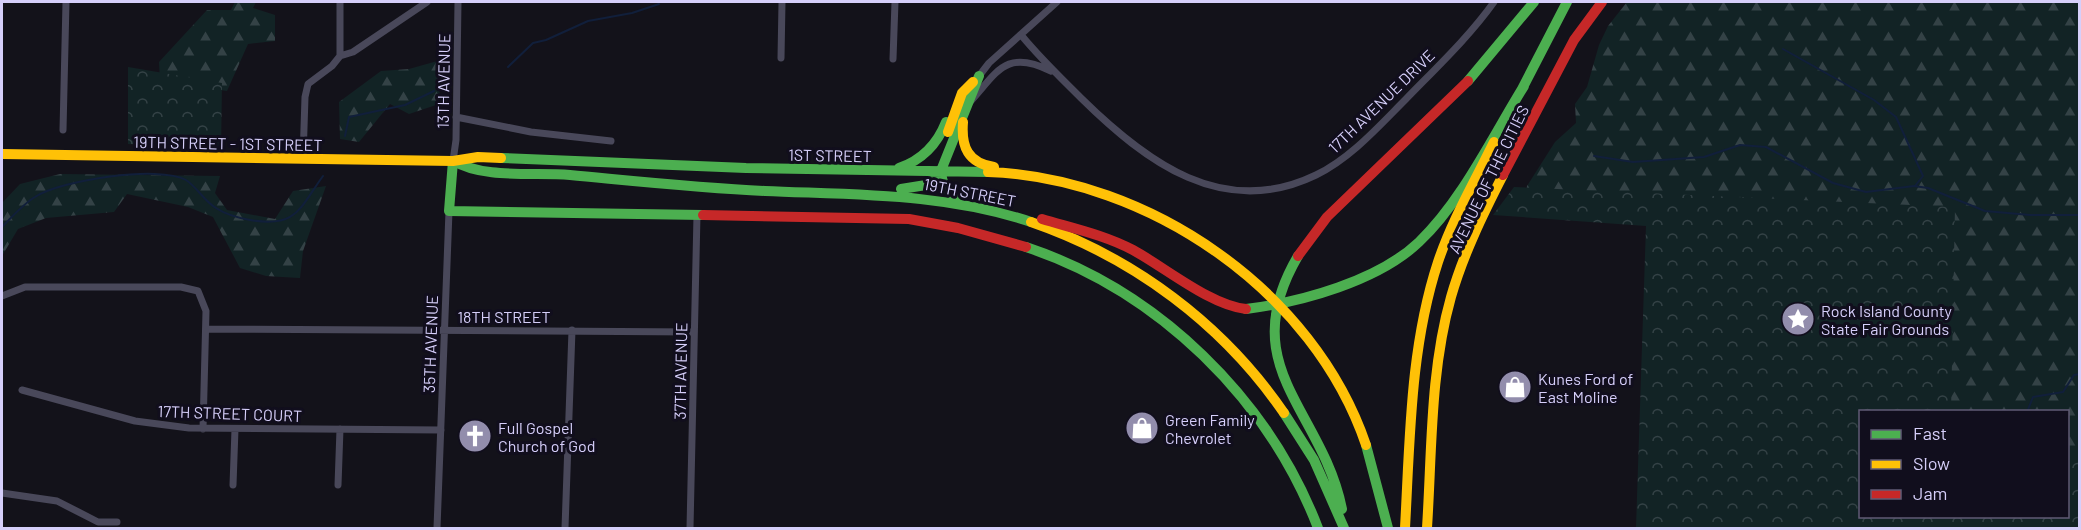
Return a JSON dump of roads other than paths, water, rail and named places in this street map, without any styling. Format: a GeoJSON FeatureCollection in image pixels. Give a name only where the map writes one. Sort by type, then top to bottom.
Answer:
{"type":"FeatureCollection","features":[{"type":"Feature","properties":{"kind":"main road"},"geometry":{"type":"LineString","coordinates":[[1345,528],[1335,479],[1278,365],[1274,343],[1277,305],[1291,268],[1316,229],[1467,82],[1534,2]]}},
{"type":"Feature","properties":{"kind":"main road","name":"AVENUE OF THE CITIES"},"geometry":{"type":"LineString","coordinates":[[1405,528],[1411,422],[1421,332],[1430,291],[1454,221],[1568,2]]}},
{"type":"Feature","properties":{"kind":"main road","name":"AVENUE OF THE CITIES"},"geometry":{"type":"LineString","coordinates":[[1427,528],[1439,369],[1448,312],[1458,275],[1472,241],[1515,154],[1579,33],[1602,2]]}},
{"type":"Feature","properties":{"kind":"main road"},"geometry":{"type":"LineString","coordinates":[[772,192],[847,187],[918,189],[930,184],[946,164],[977,78]]}},
{"type":"Feature","properties":{"kind":"main road"},"geometry":{"type":"LineString","coordinates":[[888,171],[918,159],[932,147],[941,136],[958,90],[977,78]]}},
{"type":"Feature","properties":{"kind":"main road"},"geometry":{"type":"LineString","coordinates":[[965,203],[946,191],[940,172],[940,160],[962,93],[977,78]]}},
{"type":"Feature","properties":{"kind":"main road","name":"AVENUE OF THE CITIES"},"geometry":{"type":"LineString","coordinates":[[994,210],[1057,222],[1110,240],[1157,264],[1227,305],[1245,309],[1277,305],[1362,278],[1394,262],[1420,241],[1453,201],[1524,86]]}},
{"type":"Feature","properties":{"kind":"main road"},"geometry":{"type":"LineString","coordinates":[[966,106],[963,148],[975,163],[1050,173],[1090,184],[1138,203],[1155,216]]}},
{"type":"Feature","properties":{"kind":"main road","name":"19TH STREET - 1ST STREET"},"geometry":{"type":"LineString","coordinates":[[2,154],[453,161]]}},
{"type":"Feature","properties":{"kind":"main road","name":"1ST STREET"},"geometry":{"type":"LineString","coordinates":[[453,161],[478,157],[643,166],[1013,174],[1043,178],[1116,199],[1155,216],[1195,238],[1231,263],[1277,305]]}},
{"type":"Feature","properties":{"kind":"main road","name":"19TH STREET"},"geometry":{"type":"LineString","coordinates":[[453,161],[471,170],[568,174],[702,188],[906,195],[965,203],[1040,224],[1094,247],[1149,279],[1197,315],[1251,369],[1295,429],[1318,468],[1345,528]]}},
{"type":"Feature","properties":{"kind":"main road","name":"35TH AVENUE"},"geometry":{"type":"LineString","coordinates":[[449,211],[453,161]]}},
{"type":"Feature","properties":{"kind":"main road"},"geometry":{"type":"LineString","coordinates":[[449,211],[909,219],[961,227],[1036,249],[1070,263],[1150,308],[1199,349],[1250,406],[1290,467],[1318,528]]}},
{"type":"Feature","properties":{"kind":"main road"},"geometry":{"type":"LineString","coordinates":[[1277,305],[1314,350],[1353,414],[1371,461],[1388,528]]}},
{"type":"Feature","properties":{"kind":"street"},"geometry":{"type":"LineString","coordinates":[[63,130],[66,2]]}},
{"type":"Feature","properties":{"kind":"street"},"geometry":{"type":"LineString","coordinates":[[340,2],[340,56]]}},
{"type":"Feature","properties":{"kind":"street"},"geometry":{"type":"LineString","coordinates":[[303,159],[305,97],[308,84],[332,66],[340,56],[353,52],[427,2]]}},
{"type":"Feature","properties":{"kind":"street","name":"13TH AVENUE"},"geometry":{"type":"LineString","coordinates":[[453,161],[458,2]]}},
{"type":"Feature","properties":{"kind":"street"},"geometry":{"type":"LineString","coordinates":[[781,58],[782,2]]}},
{"type":"Feature","properties":{"kind":"street"},"geometry":{"type":"LineString","coordinates":[[893,59],[895,2]]}},
{"type":"Feature","properties":{"kind":"street"},"geometry":{"type":"LineString","coordinates":[[977,78],[989,63],[1022,36],[1057,2]]}},
{"type":"Feature","properties":{"kind":"street","name":"17TH AVENUE DRIVE"},"geometry":{"type":"LineString","coordinates":[[1022,36],[1111,128],[1159,164],[1190,180],[1220,189],[1268,190],[1302,181],[1343,158],[1388,117],[1461,43],[1494,2]]}},
{"type":"Feature","properties":{"kind":"street"},"geometry":{"type":"LineString","coordinates":[[966,106],[1000,68],[1006,65],[1028,63],[1056,73]]}},
{"type":"Feature","properties":{"kind":"street"},"geometry":{"type":"LineString","coordinates":[[456,117],[540,133],[611,141]]}},
{"type":"Feature","properties":{"kind":"street","name":"35TH AVENUE"},"geometry":{"type":"LineString","coordinates":[[437,528],[449,211]]}},
{"type":"Feature","properties":{"kind":"street","name":"37TH AVENUE"},"geometry":{"type":"LineString","coordinates":[[690,528],[697,215]]}},
{"type":"Feature","properties":{"kind":"street"},"geometry":{"type":"LineString","coordinates":[[2,296],[24,287],[181,287],[198,291],[205,303],[206,329],[203,429]]}},
{"type":"Feature","properties":{"kind":"street","name":"18TH STREET"},"geometry":{"type":"LineString","coordinates":[[206,329],[694,332]]}},
{"type":"Feature","properties":{"kind":"street"},"geometry":{"type":"LineString","coordinates":[[565,528],[572,330]]}},
{"type":"Feature","properties":{"kind":"street","name":"17TH STREET COURT"},"geometry":{"type":"LineString","coordinates":[[22,390],[143,423],[203,429],[441,430]]}},
{"type":"Feature","properties":{"kind":"street"},"geometry":{"type":"LineString","coordinates":[[233,485],[235,429]]}},
{"type":"Feature","properties":{"kind":"street"},"geometry":{"type":"LineString","coordinates":[[338,485],[340,429]]}},
{"type":"Feature","properties":{"kind":"street"},"geometry":{"type":"LineString","coordinates":[[2,493],[57,501],[70,505],[99,522],[117,522]]}},
{"type":"Feature","properties":{"kind":"waterway"},"geometry":{"type":"LineString","coordinates":[[508,67],[533,43],[546,40],[588,21],[632,13],[659,4]]}},
{"type":"Feature","properties":{"kind":"waterway"},"geometry":{"type":"LineString","coordinates":[[1783,49],[1874,100],[1896,117],[1923,176],[1915,186]]}},
{"type":"Feature","properties":{"kind":"waterway"},"geometry":{"type":"LineString","coordinates":[[345,136],[349,117],[405,105],[434,91]]}},
{"type":"Feature","properties":{"kind":"waterway"},"geometry":{"type":"LineString","coordinates":[[1594,156],[1633,162],[1704,157],[1740,145],[1766,147],[1833,183],[1866,192],[1914,186],[1928,188],[1985,211],[2030,215],[2080,215]]}},
{"type":"Feature","properties":{"kind":"waterway"},"geometry":{"type":"LineString","coordinates":[[2,227],[26,203],[48,191],[87,180],[133,174],[173,176],[186,180],[212,205],[224,212],[250,220],[278,221],[287,218],[302,207],[323,176]]}},
{"type":"Feature","properties":{"kind":"waterway"},"geometry":{"type":"LineString","coordinates":[[2028,410],[2033,397],[2063,392],[2074,375],[2080,374]]}},
{"type":"Feature","properties":{"kind":"place","name":"Rock Island County State Fair Grounds"},"geometry":{"type":"Point","coordinates":[1798,319]}},
{"type":"Feature","properties":{"kind":"place","name":"Kunes Ford of East Moline"},"geometry":{"type":"Point","coordinates":[1515,387]}},
{"type":"Feature","properties":{"kind":"place","name":"Green Family Chevrolet"},"geometry":{"type":"Point","coordinates":[1142,428]}},
{"type":"Feature","properties":{"kind":"place","name":"Full Gospel Church of God"},"geometry":{"type":"Point","coordinates":[475,436]}}]}
